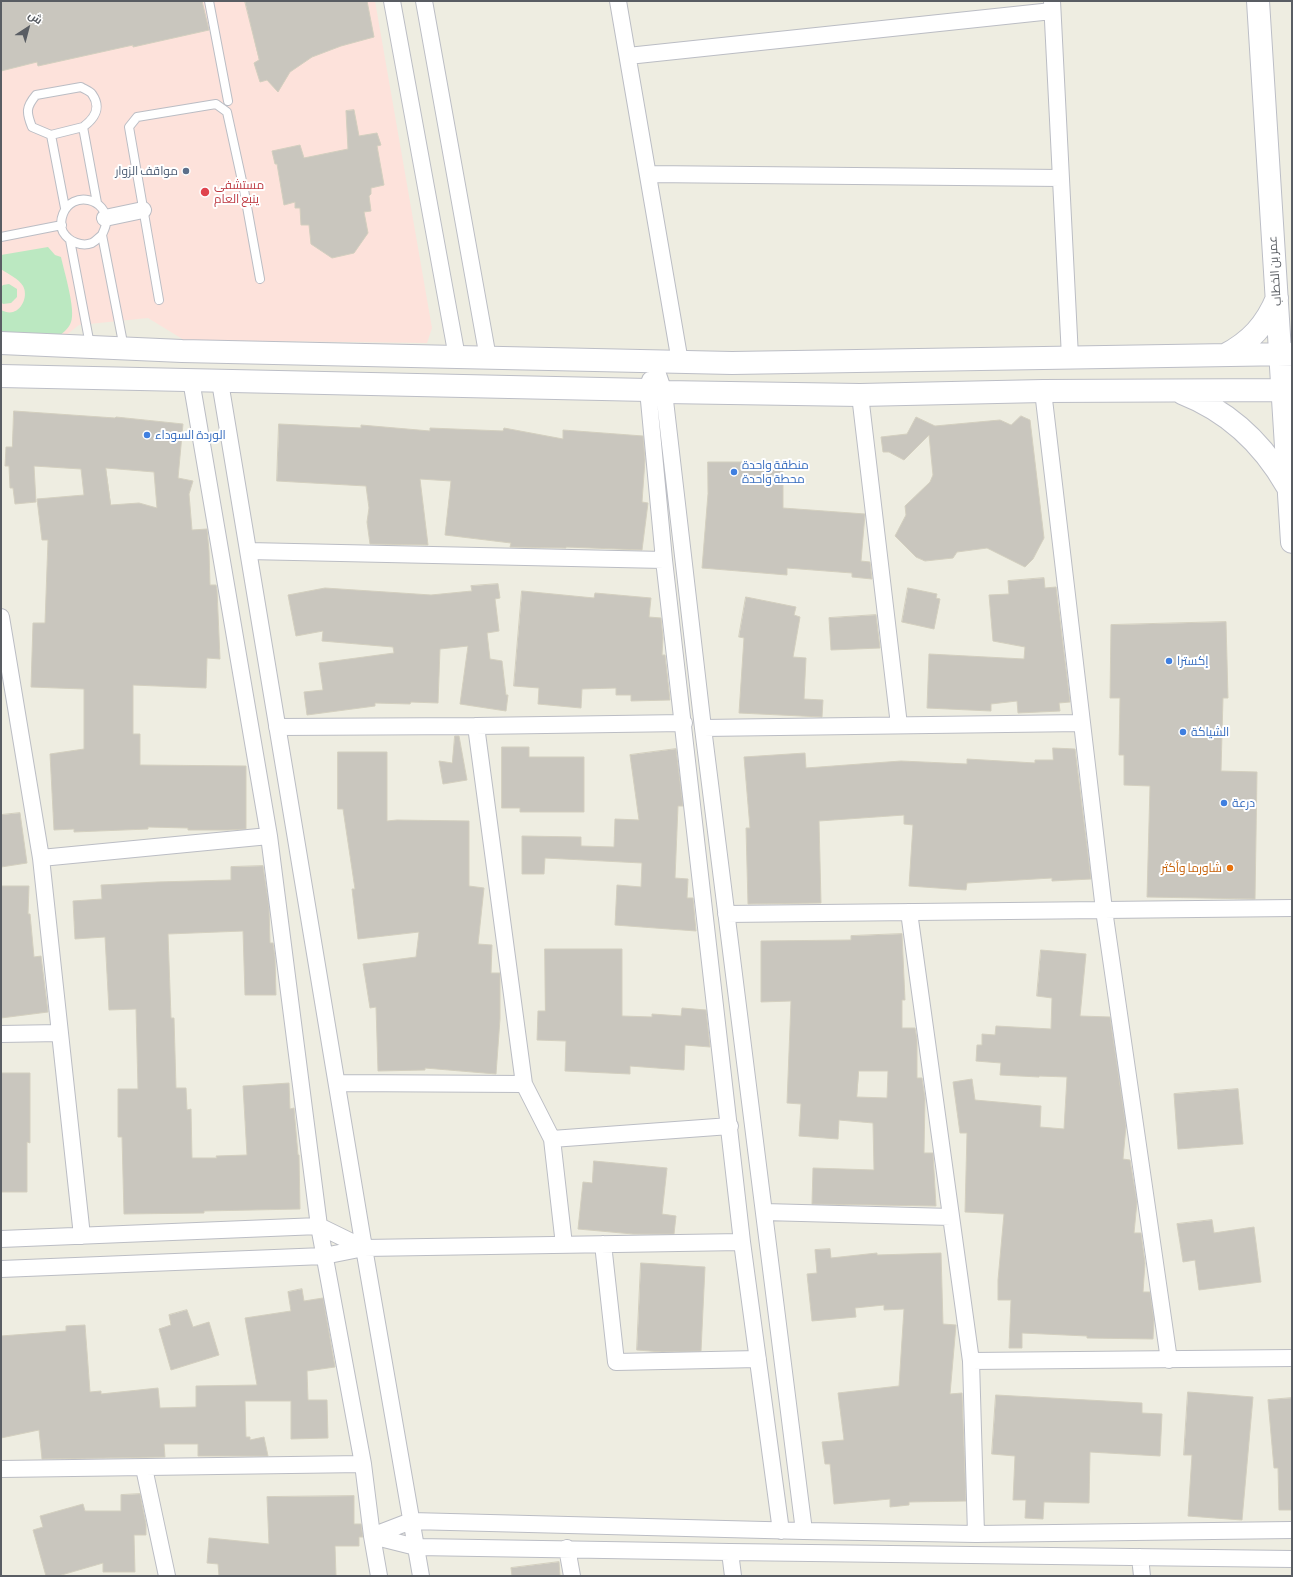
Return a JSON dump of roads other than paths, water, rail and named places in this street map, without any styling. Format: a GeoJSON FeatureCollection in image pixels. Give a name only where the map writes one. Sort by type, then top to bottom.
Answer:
{"type":"FeatureCollection","features":[{"type":"Feature","properties":{"kind":"main road","name":"عمر بن الخطاب"},"geometry":{"type":"LineString","coordinates":[[1258,1],[1277,298],[1286,354],[1288,488],[1292,542]]}},
{"type":"Feature","properties":{"kind":"main road"},"geometry":{"type":"LineString","coordinates":[[1224,355],[1241,345],[1256,332],[1265,322],[1277,298]]}},
{"type":"Feature","properties":{"kind":"main road"},"geometry":{"type":"LineString","coordinates":[[1,343],[124,349],[488,358],[653,360],[680,362],[1286,354]]}},
{"type":"Feature","properties":{"kind":"main road"},"geometry":{"type":"LineString","coordinates":[[756,362],[758,393]]}},
{"type":"Feature","properties":{"kind":"main road"},"geometry":{"type":"LineString","coordinates":[[1,376],[860,395],[1043,391],[1287,390]]}},
{"type":"Feature","properties":{"kind":"main road"},"geometry":{"type":"LineString","coordinates":[[1175,391],[1210,406],[1241,428],[1268,456],[1279,471],[1288,488]]}},
{"type":"Feature","properties":{"kind":"street"},"geometry":{"type":"LineString","coordinates":[[392,1],[457,357]]}},
{"type":"Feature","properties":{"kind":"street"},"geometry":{"type":"LineString","coordinates":[[424,1],[488,358]]}},
{"type":"Feature","properties":{"kind":"street"},"geometry":{"type":"LineString","coordinates":[[618,1],[680,362]]}},
{"type":"Feature","properties":{"kind":"street"},"geometry":{"type":"LineString","coordinates":[[628,56],[1052,6],[1070,357]]}},
{"type":"Feature","properties":{"kind":"street"},"geometry":{"type":"LineString","coordinates":[[648,174],[1061,178]]}},
{"type":"Feature","properties":{"kind":"street"},"geometry":{"type":"LineString","coordinates":[[105,218],[143,210]]}},
{"type":"Feature","properties":{"kind":"street"},"geometry":{"type":"LineString","coordinates":[[653,360],[656,391],[703,728],[804,1531]]}},
{"type":"Feature","properties":{"kind":"street"},"geometry":{"type":"LineString","coordinates":[[191,380],[269,836],[319,1226],[363,1464],[372,1536],[379,1576]]}},
{"type":"Feature","properties":{"kind":"street"},"geometry":{"type":"LineString","coordinates":[[220,382],[364,1248],[421,1576]]}},
{"type":"Feature","properties":{"kind":"street"},"geometry":{"type":"LineString","coordinates":[[656,391],[664,560],[684,723],[742,1242],[781,1530]]}},
{"type":"Feature","properties":{"kind":"street"},"geometry":{"type":"LineString","coordinates":[[1043,391],[1104,910],[1169,1360]]}},
{"type":"Feature","properties":{"kind":"street"},"geometry":{"type":"LineString","coordinates":[[860,395],[899,725]]}},
{"type":"Feature","properties":{"kind":"street"},"geometry":{"type":"LineString","coordinates":[[248,551],[664,560]]}},
{"type":"Feature","properties":{"kind":"street"},"geometry":{"type":"LineString","coordinates":[[1,617],[41,858],[82,1236]]}},
{"type":"Feature","properties":{"kind":"street"},"geometry":{"type":"LineString","coordinates":[[277,727],[684,723]]}},
{"type":"Feature","properties":{"kind":"street"},"geometry":{"type":"LineString","coordinates":[[703,728],[1082,723]]}},
{"type":"Feature","properties":{"kind":"street"},"geometry":{"type":"LineString","coordinates":[[476,726],[524,1084],[552,1139],[564,1245]]}},
{"type":"Feature","properties":{"kind":"street"},"geometry":{"type":"LineString","coordinates":[[41,858],[269,836]]}},
{"type":"Feature","properties":{"kind":"street"},"geometry":{"type":"LineString","coordinates":[[726,914],[1292,908]]}},
{"type":"Feature","properties":{"kind":"street"},"geometry":{"type":"LineString","coordinates":[[909,912],[971,1361],[976,1534]]}},
{"type":"Feature","properties":{"kind":"street"},"geometry":{"type":"LineString","coordinates":[[1,1034],[60,1032]]}},
{"type":"Feature","properties":{"kind":"street"},"geometry":{"type":"LineString","coordinates":[[337,1083],[524,1084]]}},
{"type":"Feature","properties":{"kind":"street"},"geometry":{"type":"LineString","coordinates":[[552,1139],[730,1126]]}},
{"type":"Feature","properties":{"kind":"street"},"geometry":{"type":"LineString","coordinates":[[764,1212],[951,1217]]}},
{"type":"Feature","properties":{"kind":"street"},"geometry":{"type":"LineString","coordinates":[[1,1239],[319,1226],[364,1248]]}},
{"type":"Feature","properties":{"kind":"street"},"geometry":{"type":"LineString","coordinates":[[1,1269],[324,1256],[364,1248],[742,1242]]}},
{"type":"Feature","properties":{"kind":"street"},"geometry":{"type":"LineString","coordinates":[[603,1244],[616,1362],[758,1359]]}},
{"type":"Feature","properties":{"kind":"street"},"geometry":{"type":"LineString","coordinates":[[971,1361],[1292,1358]]}},
{"type":"Feature","properties":{"kind":"street"},"geometry":{"type":"LineString","coordinates":[[1,1469],[363,1464]]}},
{"type":"Feature","properties":{"kind":"street"},"geometry":{"type":"LineString","coordinates":[[144,1468],[167,1576]]}},
{"type":"Feature","properties":{"kind":"street"},"geometry":{"type":"LineString","coordinates":[[372,1536],[411,1521],[976,1534],[1292,1530]]}},
{"type":"Feature","properties":{"kind":"street"},"geometry":{"type":"LineString","coordinates":[[372,1536],[416,1546],[730,1552],[1292,1559]]}},
{"type":"Feature","properties":{"kind":"street"},"geometry":{"type":"LineString","coordinates":[[567,1548],[572,1576]]}},
{"type":"Feature","properties":{"kind":"street"},"geometry":{"type":"LineString","coordinates":[[730,1552],[733,1576]]}},
{"type":"Feature","properties":{"kind":"street"},"geometry":{"type":"LineString","coordinates":[[1140,1557],[1142,1576]]}},
{"type":"Feature","properties":{"kind":"lane"},"geometry":{"type":"LineString","coordinates":[[209,1],[228,101]]}},
{"type":"Feature","properties":{"kind":"lane"},"geometry":{"type":"LineString","coordinates":[[81,87],[92,93],[96,104],[96,112],[91,121],[83,127],[51,135],[32,127],[28,116],[28,104],[36,95],[81,87]]}},
{"type":"Feature","properties":{"kind":"lane"},"geometry":{"type":"LineString","coordinates":[[160,300],[129,127],[137,117],[216,104],[227,112],[250,218],[260,279]]}},
{"type":"Feature","properties":{"kind":"lane"},"geometry":{"type":"LineString","coordinates":[[83,127],[97,203],[104,212],[106,224],[102,235],[124,349]]}},
{"type":"Feature","properties":{"kind":"lane"},"geometry":{"type":"LineString","coordinates":[[51,135],[65,208]]}},
{"type":"Feature","properties":{"kind":"lane"},"geometry":{"type":"LineString","coordinates":[[90,347],[70,240],[63,231],[61,219],[65,208],[74,200],[86,199],[97,203]]}},
{"type":"Feature","properties":{"kind":"lane"},"geometry":{"type":"LineString","coordinates":[[1,237],[62,226]]}},
{"type":"Feature","properties":{"kind":"lane"},"geometry":{"type":"LineString","coordinates":[[70,240],[81,244],[93,242],[102,235]]}},
{"type":"Feature","properties":{"kind":"place","name":"مواقف الزوار"},"geometry":{"type":"Point","coordinates":[186,171]}},
{"type":"Feature","properties":{"kind":"place","name":"مستشفى ينبع العام"},"geometry":{"type":"Point","coordinates":[205,192]}},
{"type":"Feature","properties":{"kind":"place","name":"الوردة السوداء"},"geometry":{"type":"Point","coordinates":[147,435]}},
{"type":"Feature","properties":{"kind":"place","name":"منطقة واحدة محطة واحدة"},"geometry":{"type":"Point","coordinates":[734,472]}},
{"type":"Feature","properties":{"kind":"place","name":"إكسترا"},"geometry":{"type":"Point","coordinates":[1169,661]}},
{"type":"Feature","properties":{"kind":"place","name":"الشياكة"},"geometry":{"type":"Point","coordinates":[1183,732]}},
{"type":"Feature","properties":{"kind":"place","name":"درعة"},"geometry":{"type":"Point","coordinates":[1224,803]}},
{"type":"Feature","properties":{"kind":"place","name":"شاورما وأكثر"},"geometry":{"type":"Point","coordinates":[1230,868]}}]}
